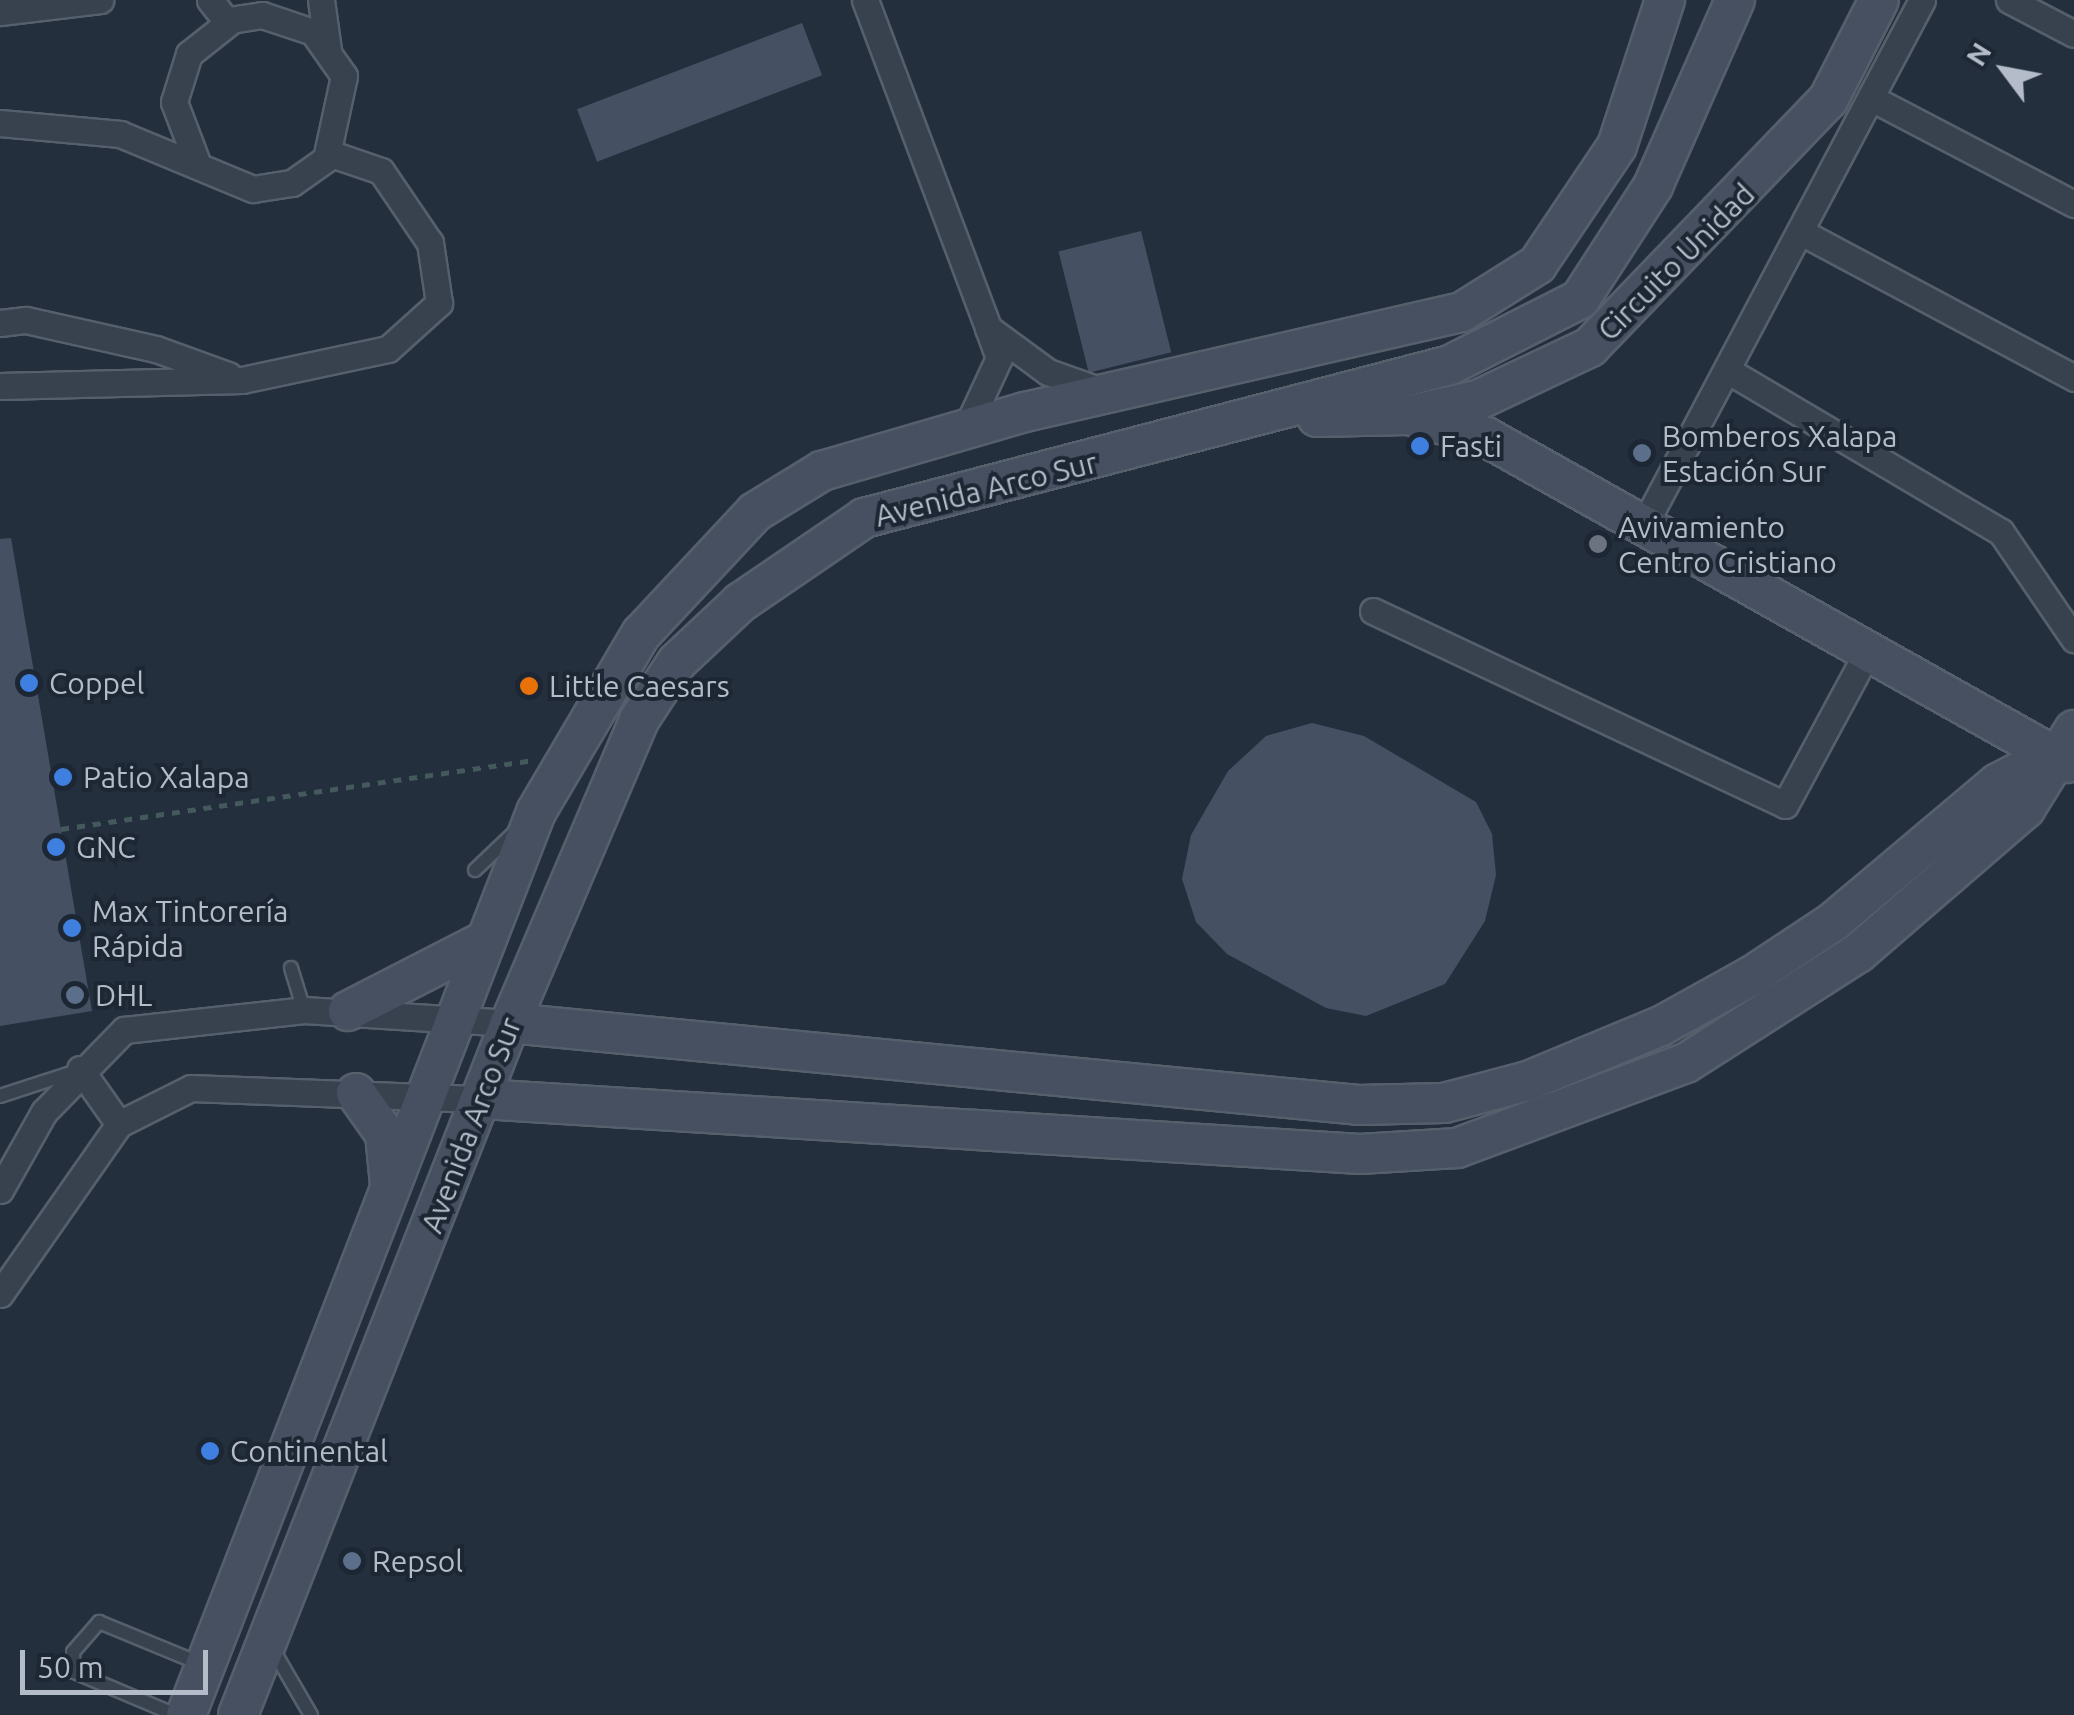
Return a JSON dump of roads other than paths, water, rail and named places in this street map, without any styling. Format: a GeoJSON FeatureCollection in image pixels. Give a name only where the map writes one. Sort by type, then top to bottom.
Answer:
{"type":"FeatureCollection","features":[{"type":"Feature","properties":{"kind":"main road","name":"Avenida Arco Sur"},"geometry":{"type":"LineString","coordinates":[[186,1715],[391,1194],[482,942],[536,812],[562,757],[641,634],[755,512],[822,471],[966,429],[1462,312],[1537,265],[1618,146],[1665,0]]}},
{"type":"Feature","properties":{"kind":"main road","name":"Avenida Arco Sur"},"geometry":{"type":"LineString","coordinates":[[238,1715],[510,1023],[639,720],[677,662],[741,602],[864,518],[1270,418],[1450,365],[1580,299],[1653,186],[1735,0]]}},
{"type":"Feature","properties":{"kind":"main road","name":"Circuito Unidad"},"geometry":{"type":"LineString","coordinates":[[1270,418],[1408,416],[1478,400],[1590,347],[1828,100],[1879,0]]}},
{"type":"Feature","properties":{"kind":"main road"},"geometry":{"type":"LineString","coordinates":[[1450,365],[1417,391],[1408,416],[1486,437],[1867,654],[2067,750]]}},
{"type":"Feature","properties":{"kind":"main road"},"geometry":{"type":"LineString","coordinates":[[510,1023],[1358,1105],[1444,1103],[1528,1081],[1644,1033],[1753,975],[1833,922],[1998,783],[2067,750]]}},
{"type":"Feature","properties":{"kind":"main road"},"geometry":{"type":"LineString","coordinates":[[482,1100],[1360,1154],[1457,1148],[1686,1063],[1858,953],[2025,809],[2067,750]]}},
{"type":"Feature","properties":{"kind":"main road"},"geometry":{"type":"LineString","coordinates":[[348,1011],[482,942]]}},
{"type":"Feature","properties":{"kind":"main road"},"geometry":{"type":"LineString","coordinates":[[356,1093],[385,1134],[391,1194]]}},
{"type":"Feature","properties":{"kind":"street"},"geometry":{"type":"LineString","coordinates":[[0,12],[100,0]]}},
{"type":"Feature","properties":{"kind":"street"},"geometry":{"type":"LineString","coordinates":[[0,123],[120,134],[196,160],[253,189],[292,183],[328,152],[344,76],[313,32],[262,15],[231,14],[210,0]]}},
{"type":"Feature","properties":{"kind":"street"},"geometry":{"type":"LineString","coordinates":[[321,0],[329,55]]}},
{"type":"Feature","properties":{"kind":"street"},"geometry":{"type":"LineString","coordinates":[[865,0],[1000,358],[966,429]]}},
{"type":"Feature","properties":{"kind":"street"},"geometry":{"type":"LineString","coordinates":[[1644,525],[1875,100],[1922,0]]}},
{"type":"Feature","properties":{"kind":"street"},"geometry":{"type":"LineString","coordinates":[[2009,0],[2074,34]]}},
{"type":"Feature","properties":{"kind":"street"},"geometry":{"type":"LineString","coordinates":[[196,160],[174,102],[189,54],[231,14]]}},
{"type":"Feature","properties":{"kind":"street"},"geometry":{"type":"LineString","coordinates":[[1875,100],[2074,204]]}},
{"type":"Feature","properties":{"kind":"street"},"geometry":{"type":"LineString","coordinates":[[0,386],[242,380],[388,349],[439,303],[430,242],[381,171],[328,152]]}},
{"type":"Feature","properties":{"kind":"street"},"geometry":{"type":"LineString","coordinates":[[1802,232],[2074,378]]}},
{"type":"Feature","properties":{"kind":"street"},"geometry":{"type":"LineString","coordinates":[[0,323],[26,320],[156,349],[242,380]]}},
{"type":"Feature","properties":{"kind":"street"},"geometry":{"type":"LineString","coordinates":[[988,328],[1048,372],[1112,394]]}},
{"type":"Feature","properties":{"kind":"street"},"geometry":{"type":"LineString","coordinates":[[1726,370],[2001,532],[2074,638]]}},
{"type":"Feature","properties":{"kind":"street"},"geometry":{"type":"LineString","coordinates":[[1374,611],[1785,805],[1867,654]]}},
{"type":"Feature","properties":{"kind":"street"},"geometry":{"type":"LineString","coordinates":[[0,1190],[80,1069],[124,1030],[304,1010],[510,1023]]}},
{"type":"Feature","properties":{"kind":"street"},"geometry":{"type":"LineString","coordinates":[[80,1069],[119,1124]]}},
{"type":"Feature","properties":{"kind":"street"},"geometry":{"type":"LineString","coordinates":[[1,1290],[119,1124],[191,1088],[428,1094],[482,1100]]}},
{"type":"Feature","properties":{"kind":"lane"},"geometry":{"type":"LineString","coordinates":[[475,870],[536,812]]}},
{"type":"Feature","properties":{"kind":"lane"},"geometry":{"type":"LineString","coordinates":[[291,968],[304,1010]]}},
{"type":"Feature","properties":{"kind":"lane"},"geometry":{"type":"LineString","coordinates":[[0,1096],[80,1069]]}},
{"type":"Feature","properties":{"kind":"lane"},"geometry":{"type":"LineString","coordinates":[[176,1715],[74,1672],[85,1629],[99,1622],[206,1666]]}},
{"type":"Feature","properties":{"kind":"lane"},"geometry":{"type":"LineString","coordinates":[[268,1642],[311,1715]]}},
{"type":"Feature","properties":{"kind":"place","name":"Fasti"},"geometry":{"type":"Point","coordinates":[1420,446]}},
{"type":"Feature","properties":{"kind":"place","name":"Bomberos Xalapa Estación Sur"},"geometry":{"type":"Point","coordinates":[1642,453]}},
{"type":"Feature","properties":{"kind":"place","name":"Avivamiento Centro Cristiano"},"geometry":{"type":"Point","coordinates":[1598,544]}},
{"type":"Feature","properties":{"kind":"place","name":"Coppel"},"geometry":{"type":"Point","coordinates":[29,683]}},
{"type":"Feature","properties":{"kind":"place","name":"Little Caesars"},"geometry":{"type":"Point","coordinates":[529,686]}},
{"type":"Feature","properties":{"kind":"place","name":"Patio Xalapa"},"geometry":{"type":"Point","coordinates":[63,777]}},
{"type":"Feature","properties":{"kind":"place","name":"GNC"},"geometry":{"type":"Point","coordinates":[56,847]}},
{"type":"Feature","properties":{"kind":"place","name":"Max Tintorería Rápida"},"geometry":{"type":"Point","coordinates":[72,928]}},
{"type":"Feature","properties":{"kind":"place","name":"DHL"},"geometry":{"type":"Point","coordinates":[75,995]}},
{"type":"Feature","properties":{"kind":"place","name":"Continental"},"geometry":{"type":"Point","coordinates":[210,1451]}},
{"type":"Feature","properties":{"kind":"place","name":"Repsol"},"geometry":{"type":"Point","coordinates":[352,1561]}}]}
